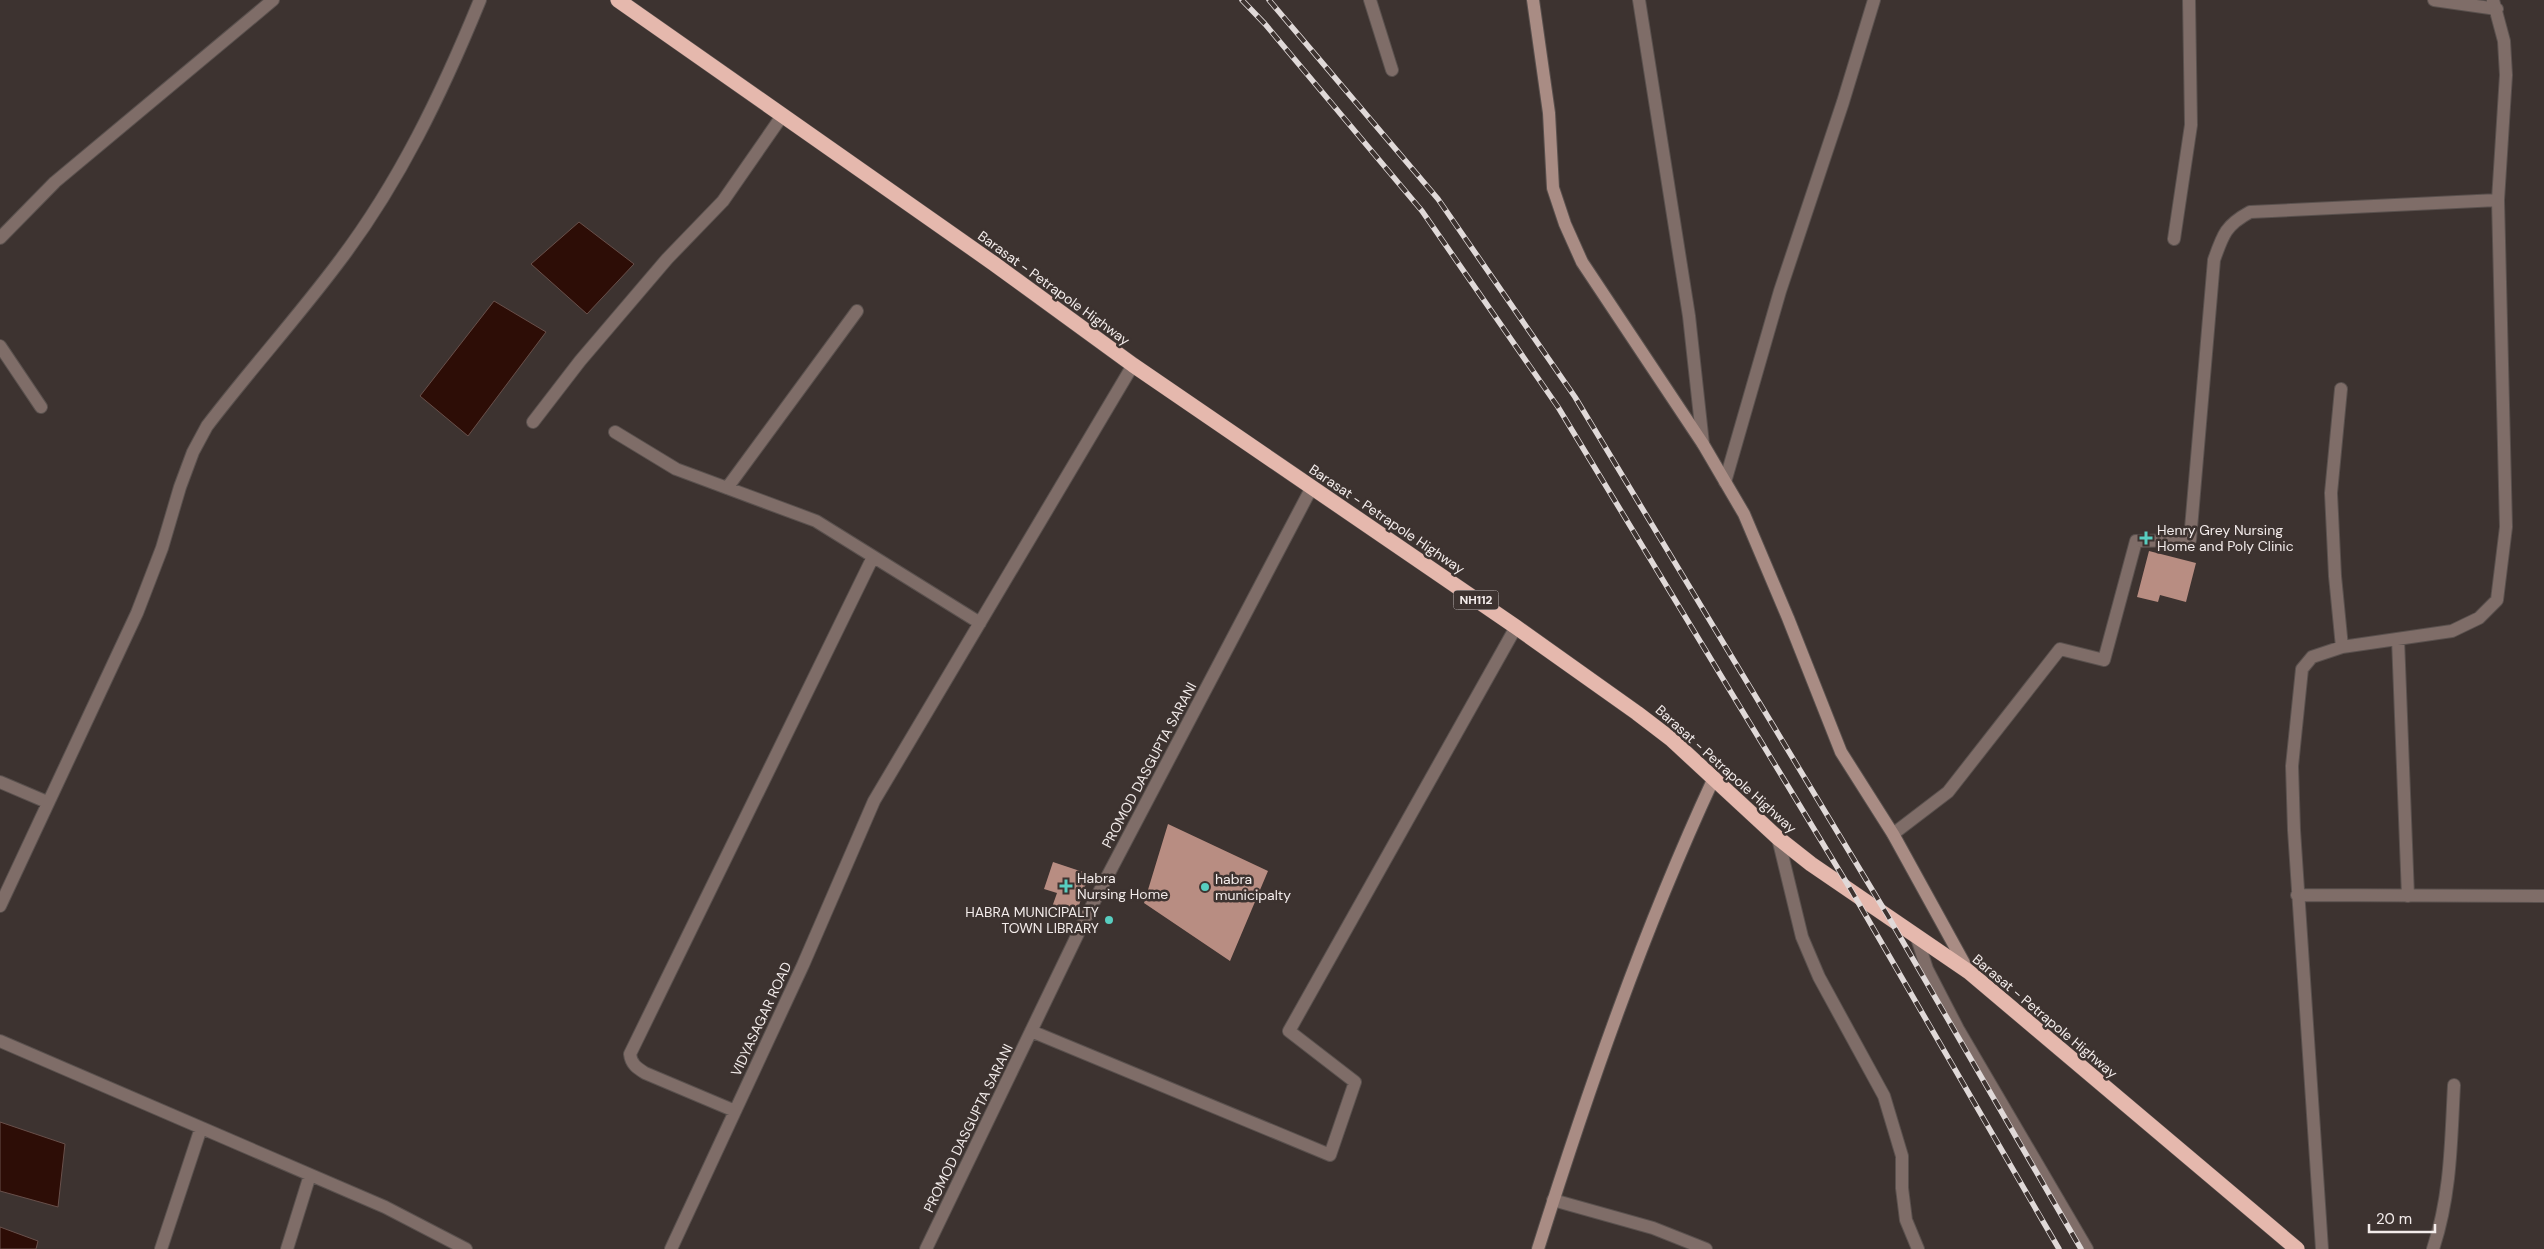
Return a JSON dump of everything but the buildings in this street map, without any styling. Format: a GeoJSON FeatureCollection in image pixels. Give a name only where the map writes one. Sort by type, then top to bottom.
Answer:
{"type":"FeatureCollection","features":[{"type":"Feature","properties":{"kind":"highway","name":"Barasat - Petrapole Highway"},"geometry":{"type":"LineString","coordinates":[[618,0],[993,263],[1133,365],[1516,627],[1664,734],[1778,838],[1811,864],[1969,972],[2296,1249]]}},
{"type":"Feature","properties":{"kind":"main road"},"geometry":{"type":"LineString","coordinates":[[1533,0],[1550,113],[1553,188],[1565,224],[1582,262],[1703,444],[1725,482],[1747,523],[1841,752],[1893,834],[1969,972]]}},
{"type":"Feature","properties":{"kind":"main road"},"geometry":{"type":"LineString","coordinates":[[1538,1249],[1590,1090],[1682,849],[1713,780]]}},
{"type":"Feature","properties":{"kind":"street"},"geometry":{"type":"LineString","coordinates":[[0,238],[55,182],[273,0]]}},
{"type":"Feature","properties":{"kind":"street"},"geometry":{"type":"LineString","coordinates":[[0,906],[47,802],[138,613],[162,548],[180,487],[197,443],[207,426],[249,371],[339,262],[391,183],[423,129],[453,67],[480,0]]}},
{"type":"Feature","properties":{"kind":"street"},"geometry":{"type":"LineString","coordinates":[[1370,0],[1392,70]]}},
{"type":"Feature","properties":{"kind":"street"},"geometry":{"type":"LineString","coordinates":[[1638,0],[1689,316],[1703,444]]}},
{"type":"Feature","properties":{"kind":"street"},"geometry":{"type":"LineString","coordinates":[[1725,482],[1780,291],[1841,110],[1874,0]]}},
{"type":"Feature","properties":{"kind":"street"},"geometry":{"type":"LineString","coordinates":[[2174,239],[2190,125],[2189,0]]}},
{"type":"Feature","properties":{"kind":"street"},"geometry":{"type":"LineString","coordinates":[[2322,1249],[2297,895],[2292,766],[2302,669],[2312,657],[2342,647],[2452,631],[2479,618],[2497,600],[2506,527],[2498,200],[2506,75],[2504,41],[2495,5],[2434,0]]}},
{"type":"Feature","properties":{"kind":"street"},"geometry":{"type":"LineString","coordinates":[[533,422],[580,362],[667,259],[723,201],[782,116]]}},
{"type":"Feature","properties":{"kind":"street"},"geometry":{"type":"LineString","coordinates":[[1893,834],[1948,792],[2060,649],[2104,660],[2136,541],[2190,540],[2214,260],[2223,234],[2233,221],[2250,212],[2498,200]]}},
{"type":"Feature","properties":{"kind":"street"},"geometry":{"type":"LineString","coordinates":[[728,488],[857,311]]}},
{"type":"Feature","properties":{"kind":"street"},"geometry":{"type":"LineString","coordinates":[[0,346],[41,406]]}},
{"type":"Feature","properties":{"kind":"street","name":"VIDYASAGAR ROAD"},"geometry":{"type":"LineString","coordinates":[[671,1249],[804,965],[874,801],[1133,365]]}},
{"type":"Feature","properties":{"kind":"street"},"geometry":{"type":"LineString","coordinates":[[2341,389],[2330,493],[2342,647]]}},
{"type":"Feature","properties":{"kind":"street"},"geometry":{"type":"LineString","coordinates":[[615,432],[662,463],[816,521],[980,623]]}},
{"type":"Feature","properties":{"kind":"street","name":"PROMOD DASGUPTA SARANI"},"geometry":{"type":"LineString","coordinates":[[932,1248],[1031,1031],[1087,915],[1312,487]]}},
{"type":"Feature","properties":{"kind":"street"},"geometry":{"type":"LineString","coordinates":[[735,1112],[645,1073],[636,1068],[630,1060],[630,1054],[873,557]]}},
{"type":"Feature","properties":{"kind":"street"},"geometry":{"type":"LineString","coordinates":[[1031,1031],[1330,1155],[1355,1082],[1289,1032],[1516,627]]}},
{"type":"Feature","properties":{"kind":"street"},"geometry":{"type":"LineString","coordinates":[[2398,639],[2408,896]]}},
{"type":"Feature","properties":{"kind":"street"},"geometry":{"type":"LineString","coordinates":[[0,782],[47,802]]}},
{"type":"Feature","properties":{"kind":"street"},"geometry":{"type":"LineString","coordinates":[[1778,838],[1802,937],[1819,977],[1884,1096],[1902,1156],[1902,1188],[1906,1220],[1918,1249]]}},
{"type":"Feature","properties":{"kind":"street"},"geometry":{"type":"LineString","coordinates":[[2297,895],[2544,896]]}},
{"type":"Feature","properties":{"kind":"street"},"geometry":{"type":"LineString","coordinates":[[1916,935],[1927,969],[1958,1028],[2087,1249]]}},
{"type":"Feature","properties":{"kind":"street"},"geometry":{"type":"LineString","coordinates":[[0,1041],[385,1207],[466,1249]]}},
{"type":"Feature","properties":{"kind":"street"},"geometry":{"type":"LineString","coordinates":[[2433,1249],[2442,1222],[2449,1184],[2454,1085]]}},
{"type":"Feature","properties":{"kind":"street"},"geometry":{"type":"LineString","coordinates":[[161,1249],[201,1128]]}},
{"type":"Feature","properties":{"kind":"street"},"geometry":{"type":"LineString","coordinates":[[287,1249],[310,1175]]}},
{"type":"Feature","properties":{"kind":"street"},"geometry":{"type":"LineString","coordinates":[[1553,1200],[1653,1228],[1706,1249]]}},
{"type":"Feature","properties":{"kind":"shaded area"},"geometry":{"type":"Polygon","coordinates":[[[579,222],[634,264],[587,314],[531,264],[579,222]]]}},
{"type":"Feature","properties":{"kind":"shaded area"},"geometry":{"type":"Polygon","coordinates":[[[494,301],[546,332],[468,436],[420,396],[494,301]]]}},
{"type":"Feature","properties":{"kind":"shaded area"},"geometry":{"type":"Polygon","coordinates":[[[0,1122],[65,1144],[58,1207],[0,1191],[0,1122]]]}},
{"type":"Feature","properties":{"kind":"shaded area"},"geometry":{"type":"Polygon","coordinates":[[[0,1227],[38,1241],[36,1249],[0,1249],[0,1227]]]}},
{"type":"Feature","properties":{"kind":"railway"},"geometry":{"type":"LineString","coordinates":[[1242,0],[1265,24],[1422,211],[1558,407],[1851,890],[2059,1249]]}},
{"type":"Feature","properties":{"kind":"railway"},"geometry":{"type":"LineString","coordinates":[[1269,0],[1438,199],[1575,397],[1888,916],[2081,1249]]}},
{"type":"Feature","properties":{"kind":"place","name":"Henry Grey Nursing Home and Poly Clinic"},"geometry":{"type":"Point","coordinates":[2146,538]}},
{"type":"Feature","properties":{"kind":"place","name":"Habra Nursing Home"},"geometry":{"type":"Point","coordinates":[1066,886]}},
{"type":"Feature","properties":{"kind":"place","name":"habra municipalty"},"geometry":{"type":"Point","coordinates":[1205,887]}},
{"type":"Feature","properties":{"kind":"place","name":"HABRA MUNICIPALTY TOWN LIBRARY"},"geometry":{"type":"Point","coordinates":[1109,920]}}]}
